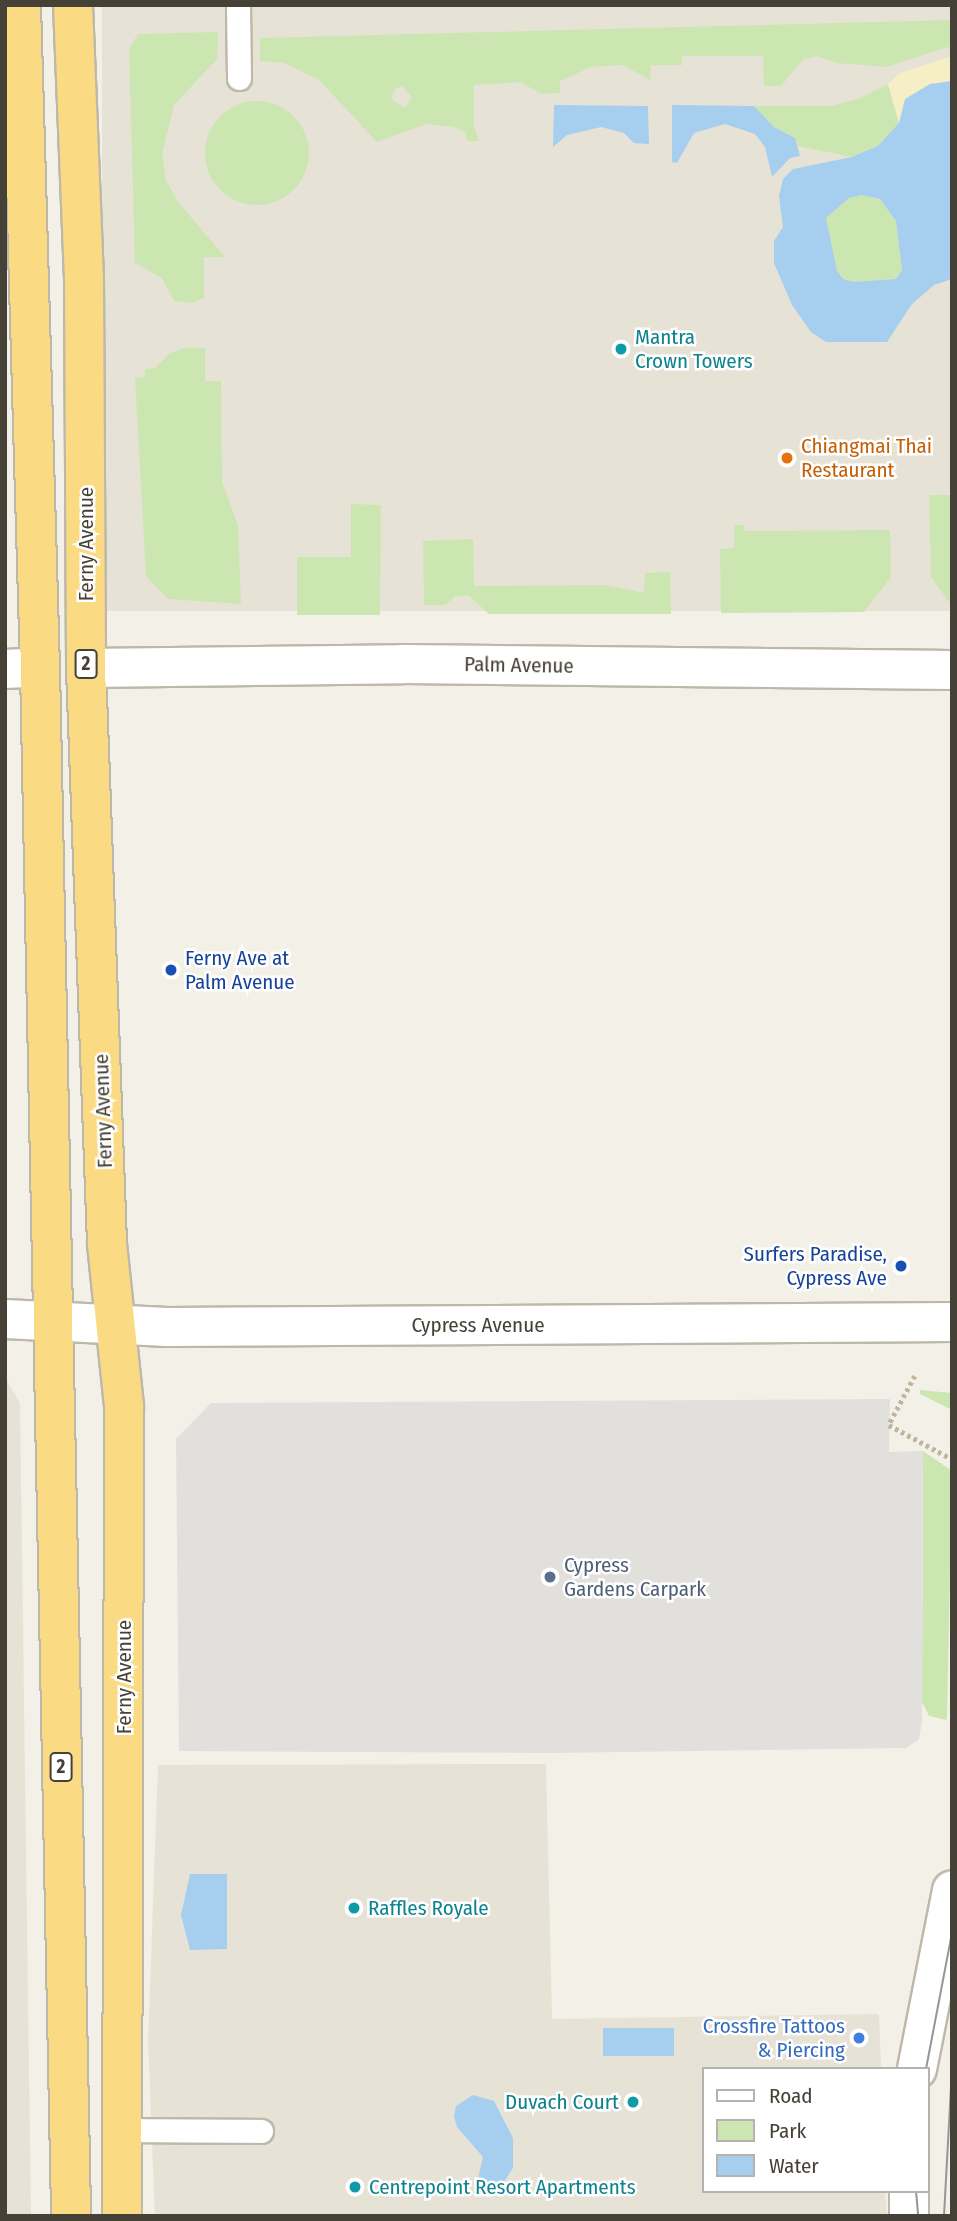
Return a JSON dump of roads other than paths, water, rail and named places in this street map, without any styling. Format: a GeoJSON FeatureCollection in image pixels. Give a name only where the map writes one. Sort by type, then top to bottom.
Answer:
{"type":"FeatureCollection","features":[{"type":"Feature","properties":{"kind":"highway","name":"2"},"geometry":{"type":"LineString","coordinates":[[21,5],[16,100],[23,668],[53,1319],[71,2216]]}},
{"type":"Feature","properties":{"kind":"highway","name":"Ferny Avenue"},"geometry":{"type":"LineString","coordinates":[[73,5],[84,279],[86,668],[107,1244],[124,1406],[122,2216]]}},
{"type":"Feature","properties":{"kind":"street","name":"Palm Avenue"},"geometry":{"type":"LineString","coordinates":[[86,668],[416,664],[952,670]]}},
{"type":"Feature","properties":{"kind":"street","name":"Cypress Avenue"},"geometry":{"type":"LineString","coordinates":[[5,1319],[117,1322],[167,1327],[952,1322]]}},
{"type":"Feature","properties":{"kind":"street"},"geometry":{"type":"LineString","coordinates":[[917,2067],[952,1890]]}},
{"type":"Feature","properties":{"kind":"street"},"geometry":{"type":"LineString","coordinates":[[909,2193],[909,2216]]}},
{"type":"Feature","properties":{"kind":"lane"},"geometry":{"type":"LineString","coordinates":[[238,5],[239,78]]}},
{"type":"Feature","properties":{"kind":"lane"},"geometry":{"type":"LineString","coordinates":[[124,2130],[261,2131]]}},
{"type":"Feature","properties":{"kind":"water"},"geometry":{"type":"Polygon","coordinates":[[[952,81],[952,279],[934,285],[912,304],[887,342],[826,342],[811,332],[792,305],[774,263],[774,241],[783,227],[779,196],[783,179],[793,169],[852,157],[878,146],[899,123],[905,99],[930,84],[952,81]],[[861,195],[849,198],[826,218],[837,271],[843,279],[854,282],[896,279],[902,270],[896,221],[880,199],[861,195]]]}},
{"type":"Feature","properties":{"kind":"water"},"geometry":{"type":"Polygon","coordinates":[[[554,105],[648,106],[649,144],[634,143],[624,133],[601,127],[567,135],[553,147],[554,105]]]}},
{"type":"Feature","properties":{"kind":"water"},"geometry":{"type":"Polygon","coordinates":[[[672,105],[754,106],[774,127],[795,138],[800,156],[790,158],[772,177],[765,147],[755,134],[725,124],[694,133],[677,163],[672,162],[672,105]]]}},
{"type":"Feature","properties":{"kind":"water"},"geometry":{"type":"Polygon","coordinates":[[[190,1874],[227,1874],[227,1949],[190,1950],[181,1915],[190,1874]]]}},
{"type":"Feature","properties":{"kind":"water"},"geometry":{"type":"Polygon","coordinates":[[[603,2028],[674,2028],[674,2056],[603,2056],[603,2028]]]}},
{"type":"Feature","properties":{"kind":"water"},"geometry":{"type":"Polygon","coordinates":[[[473,2095],[494,2101],[513,2138],[513,2168],[500,2188],[491,2191],[476,2187],[483,2157],[457,2127],[454,2116],[456,2106],[473,2095]]]}},
{"type":"Feature","properties":{"kind":"tram line"},"geometry":{"type":"LineString","coordinates":[[926,2067],[952,1933]]}},
{"type":"Feature","properties":{"kind":"tram line"},"geometry":{"type":"LineString","coordinates":[[944,2216],[952,2069]]}},
{"type":"Feature","properties":{"kind":"tram line"},"geometry":{"type":"LineString","coordinates":[[916,2193],[918,2216]]}},
{"type":"Feature","properties":{"kind":"place","name":"Mantra Crown Towers"},"geometry":{"type":"Point","coordinates":[621,349]}},
{"type":"Feature","properties":{"kind":"place","name":"Chiangmai Thai Restaurant"},"geometry":{"type":"Point","coordinates":[787,458]}},
{"type":"Feature","properties":{"kind":"place","name":"Ferny Ave at Palm Avenue"},"geometry":{"type":"Point","coordinates":[171,970]}},
{"type":"Feature","properties":{"kind":"place","name":"Surfers Paradise, Cypress Ave"},"geometry":{"type":"Point","coordinates":[901,1266]}},
{"type":"Feature","properties":{"kind":"place","name":"Cypress Gardens Carpark"},"geometry":{"type":"Point","coordinates":[550,1577]}},
{"type":"Feature","properties":{"kind":"place","name":"Raffles Royale"},"geometry":{"type":"Point","coordinates":[354,1908]}},
{"type":"Feature","properties":{"kind":"place","name":"Crossfire Tattoos & Piercing"},"geometry":{"type":"Point","coordinates":[859,2038]}},
{"type":"Feature","properties":{"kind":"place","name":"Duvach Court"},"geometry":{"type":"Point","coordinates":[633,2102]}},
{"type":"Feature","properties":{"kind":"place","name":"Centrepoint Resort Apartments"},"geometry":{"type":"Point","coordinates":[355,2187]}}]}
